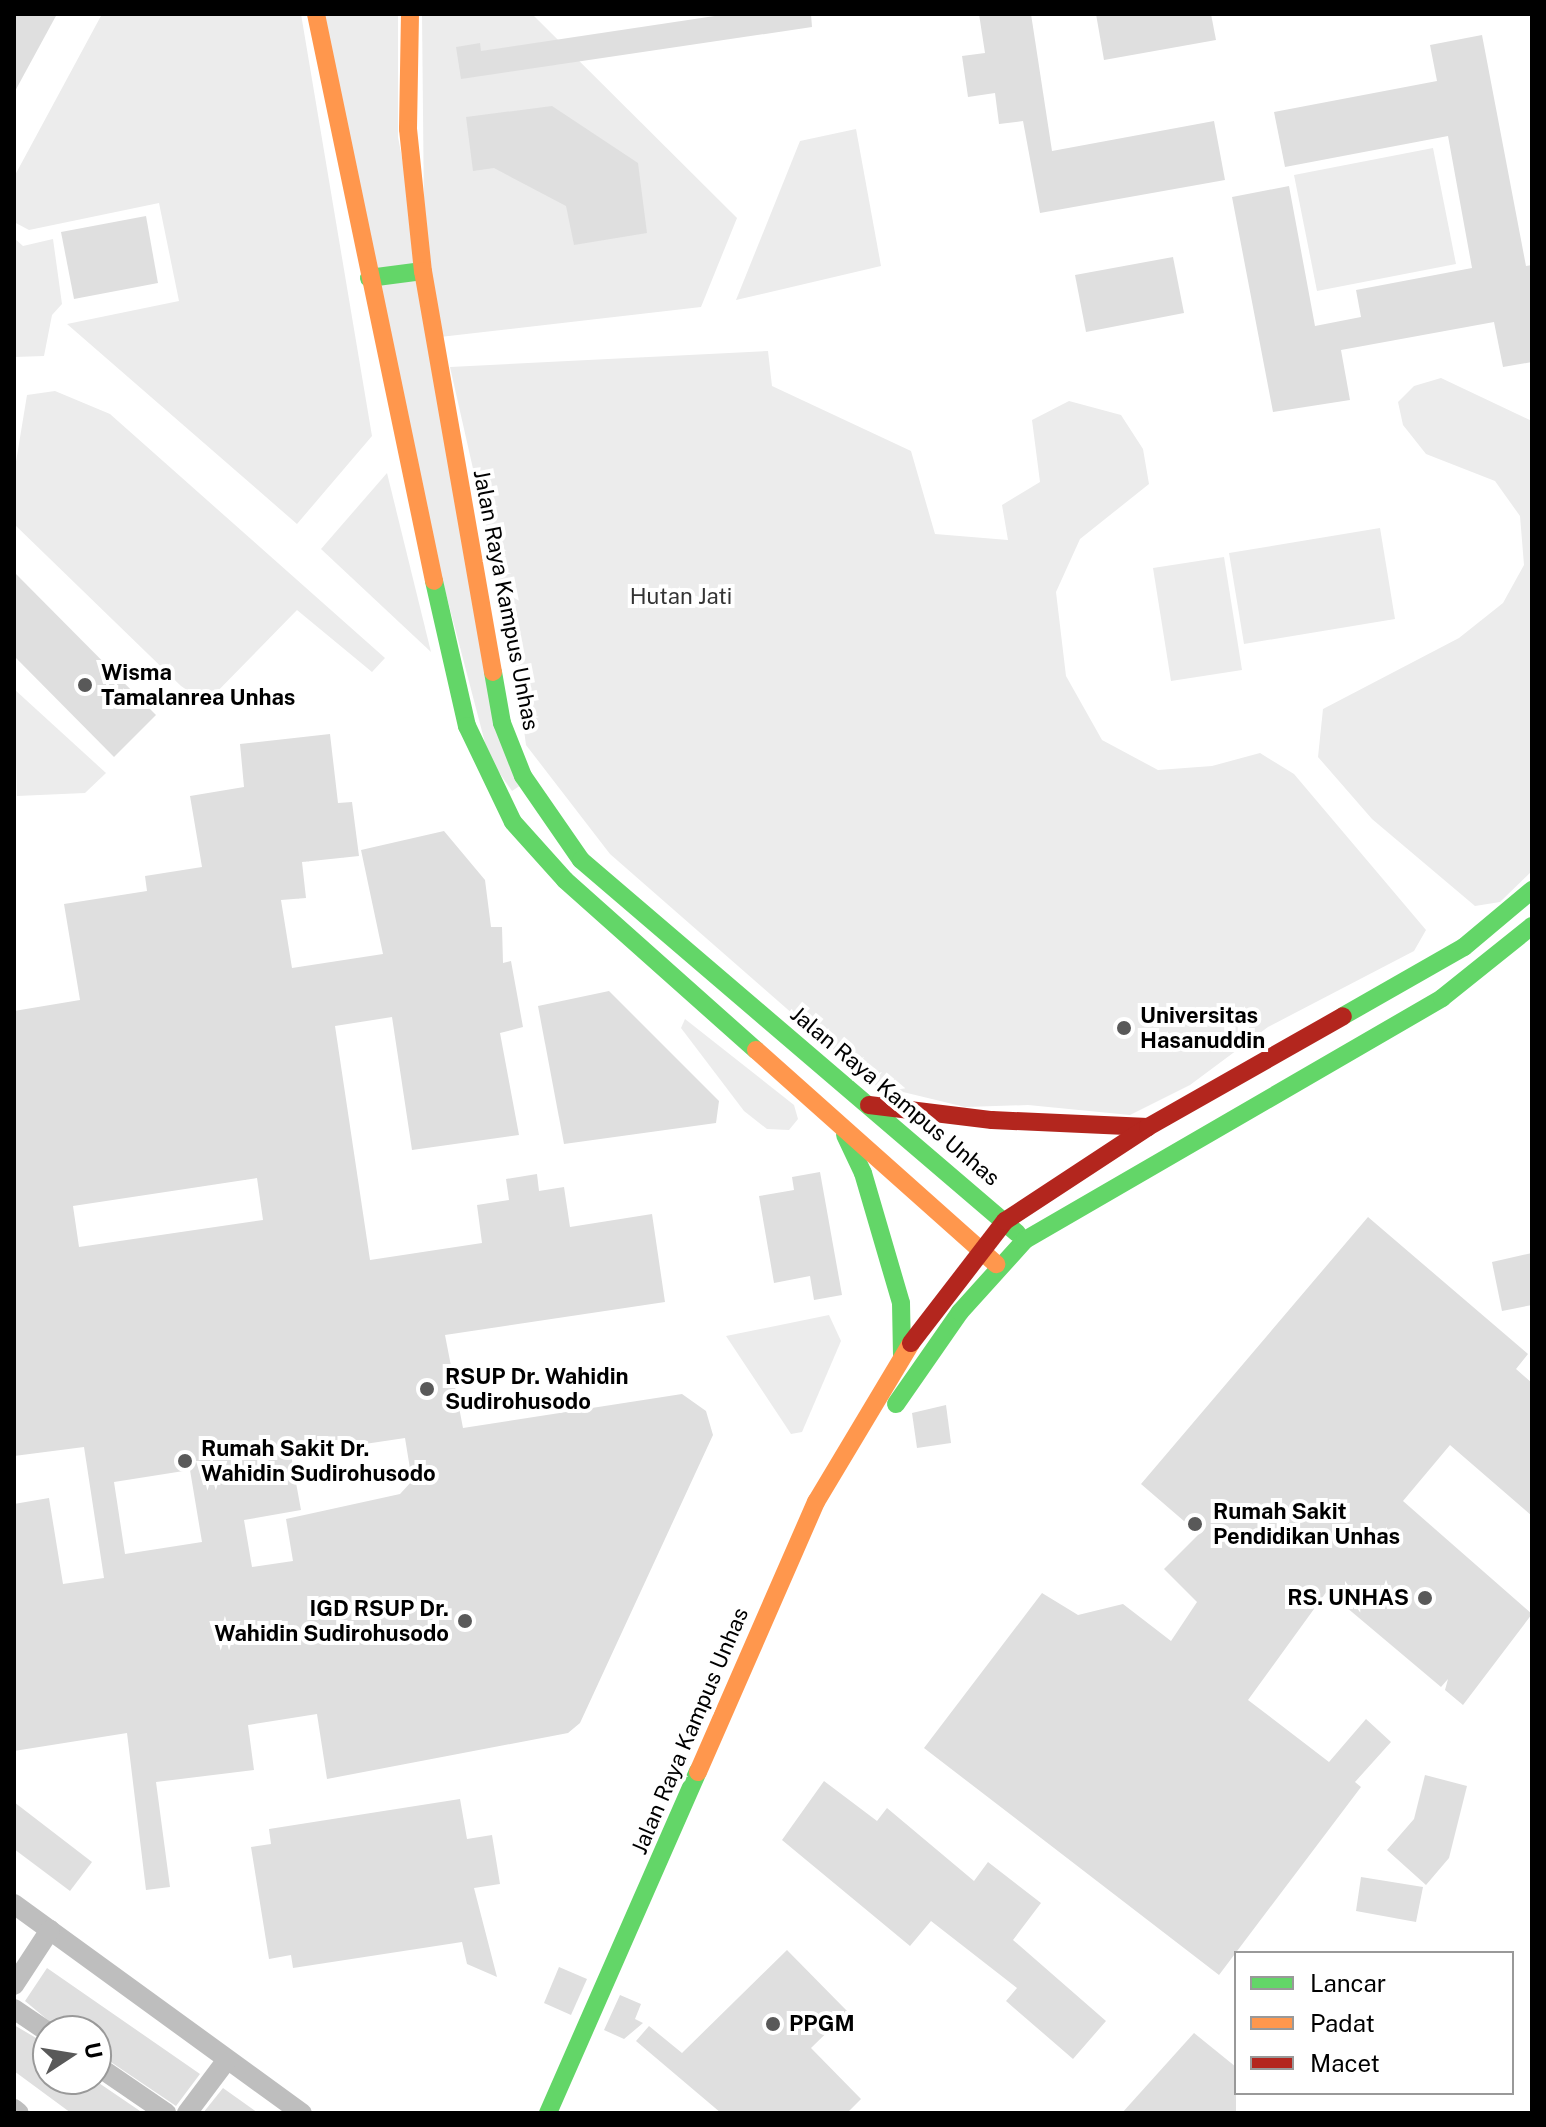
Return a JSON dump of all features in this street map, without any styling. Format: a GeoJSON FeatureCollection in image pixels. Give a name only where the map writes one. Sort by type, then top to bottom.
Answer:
{"type":"FeatureCollection","features":[{"type":"Feature","properties":{"kind":"street"},"geometry":{"type":"LineString","coordinates":[[316,14],[369,278],[467,726],[494,789],[513,822],[565,880],[837,1119],[1000,1268]]}},
{"type":"Feature","properties":{"kind":"street","name":"Jalan Raya Kampus Unhas"},"geometry":{"type":"LineString","coordinates":[[410,14],[408,129],[423,271],[502,723],[523,776],[581,860],[1025,1240]]}},
{"type":"Feature","properties":{"kind":"street"},"geometry":{"type":"LineString","coordinates":[[369,278],[423,271]]}},
{"type":"Feature","properties":{"kind":"street","name":"Jalan Raya Kampus Unhas"},"geometry":{"type":"LineString","coordinates":[[700,1791],[816,1502],[902,1355],[1005,1221],[1148,1127],[1428,969],[1532,890]]}},
{"type":"Feature","properties":{"kind":"street","name":"Jalan Raya Kampus Unhas"},"geometry":{"type":"LineString","coordinates":[[570,2113],[700,1791],[834,1511],[917,1370],[1025,1240],[1446,995],[1532,926]]}},
{"type":"Feature","properties":{"kind":"street"},"geometry":{"type":"LineString","coordinates":[[1428,969],[1446,995]]}},
{"type":"Feature","properties":{"kind":"street"},"geometry":{"type":"LineString","coordinates":[[867,1105],[992,1120],[1148,1127]]}},
{"type":"Feature","properties":{"kind":"street"},"geometry":{"type":"LineString","coordinates":[[837,1119],[863,1173],[898,1291],[902,1355]]}},
{"type":"Feature","properties":{"kind":"street"},"geometry":{"type":"LineString","coordinates":[[816,1502],[834,1511]]}},
{"type":"Feature","properties":{"kind":"street","name":"Jalan Raya Kampus Unhas"},"geometry":{"type":"LineString","coordinates":[[548,2113],[673,1853]]}},
{"type":"Feature","properties":{"kind":"street"},"geometry":{"type":"LineString","coordinates":[[14,1904],[226,2061],[302,2113]]}},
{"type":"Feature","properties":{"kind":"street"},"geometry":{"type":"LineString","coordinates":[[14,1985],[50,1930]]}},
{"type":"Feature","properties":{"kind":"street"},"geometry":{"type":"LineString","coordinates":[[14,2009],[32,2021]]}},
{"type":"Feature","properties":{"kind":"street"},"geometry":{"type":"LineString","coordinates":[[187,2113],[226,2061]]}},
{"type":"Feature","properties":{"kind":"street"},"geometry":{"type":"LineString","coordinates":[[112,2076],[166,2113]]}},
{"type":"Feature","properties":{"kind":"street"},"geometry":{"type":"LineString","coordinates":[[14,2109],[19,2113]]}},
{"type":"Feature","properties":{"kind":"green space"},"geometry":{"type":"Polygon","coordinates":[[[102,14],[301,14],[372,436],[297,524],[67,324],[179,301],[159,203],[29,230],[14,222],[14,177],[102,14]]]}},
{"type":"Feature","properties":{"kind":"green space"},"geometry":{"type":"Polygon","coordinates":[[[324,14],[398,14],[398,137],[521,785],[512,791],[489,758],[440,571],[324,14]]]}},
{"type":"Feature","properties":{"kind":"green space"},"geometry":{"type":"Polygon","coordinates":[[[422,14],[532,14],[737,218],[701,307],[440,337],[424,211],[422,14]]]}},
{"type":"Feature","properties":{"kind":"green space"},"geometry":{"type":"Polygon","coordinates":[[[856,129],[881,266],[736,300],[800,141],[856,129]]]}},
{"type":"Feature","properties":{"kind":"green space"},"geometry":{"type":"Polygon","coordinates":[[[1433,148],[1456,264],[1317,291],[1294,175],[1433,148]]]}},
{"type":"Feature","properties":{"kind":"green space"},"geometry":{"type":"Polygon","coordinates":[[[14,238],[23,246],[53,239],[62,304],[52,315],[44,356],[14,357],[14,238]]]}},
{"type":"Feature","properties":{"kind":"green space","name":"Hutan Jati"},"geometry":{"type":"Polygon","coordinates":[[[768,351],[772,386],[911,451],[935,534],[1008,540],[1002,505],[1040,482],[1032,420],[1069,401],[1121,415],[1143,449],[1149,484],[1080,539],[1056,592],[1066,676],[1102,740],[1158,770],[1212,766],[1260,753],[1294,774],[1426,930],[1414,951],[1268,1027],[1190,1085],[1130,1115],[1028,1105],[965,1107],[874,1085],[610,854],[526,745],[512,641],[450,367],[768,351]]]}},
{"type":"Feature","properties":{"kind":"green space"},"geometry":{"type":"Polygon","coordinates":[[[1441,378],[1532,421],[1532,871],[1500,902],[1475,906],[1372,819],[1318,757],[1323,709],[1459,638],[1503,603],[1524,565],[1520,516],[1495,481],[1426,454],[1403,425],[1398,402],[1414,386],[1441,378]]]}},
{"type":"Feature","properties":{"kind":"green space"},"geometry":{"type":"Polygon","coordinates":[[[55,391],[110,414],[385,658],[372,672],[297,610],[206,703],[181,686],[14,524],[14,474],[27,395],[55,391]]]}},
{"type":"Feature","properties":{"kind":"green space"},"geometry":{"type":"Polygon","coordinates":[[[387,473],[431,652],[321,549],[387,473]]]}},
{"type":"Feature","properties":{"kind":"green space"},"geometry":{"type":"Polygon","coordinates":[[[1380,528],[1395,619],[1244,644],[1229,553],[1380,528]]]}},
{"type":"Feature","properties":{"kind":"green space"},"geometry":{"type":"Polygon","coordinates":[[[1224,557],[1242,670],[1171,681],[1153,568],[1224,557]]]}},
{"type":"Feature","properties":{"kind":"green space"},"geometry":{"type":"Polygon","coordinates":[[[14,689],[106,773],[85,793],[17,796],[14,689]]]}},
{"type":"Feature","properties":{"kind":"green space"},"geometry":{"type":"Polygon","coordinates":[[[685,1019],[794,1105],[798,1119],[789,1130],[767,1129],[744,1111],[681,1028],[685,1019]]]}},
{"type":"Feature","properties":{"kind":"green space"},"geometry":{"type":"Polygon","coordinates":[[[829,1315],[841,1341],[802,1432],[791,1434],[726,1336],[829,1315]]]}},
{"type":"Feature","properties":{"kind":"building"},"geometry":{"type":"Polygon","coordinates":[[[14,14],[57,14],[14,93],[14,14]]]}},
{"type":"Feature","properties":{"kind":"building"},"geometry":{"type":"Polygon","coordinates":[[[728,14],[811,14],[812,27],[461,79],[456,47],[480,43],[481,51],[728,14]]]}},
{"type":"Feature","properties":{"kind":"building"},"geometry":{"type":"Polygon","coordinates":[[[979,14],[1031,14],[1052,151],[1214,121],[1225,180],[1040,213],[1023,121],[999,124],[995,93],[968,97],[962,56],[985,53],[979,14]]]}},
{"type":"Feature","properties":{"kind":"building"},"geometry":{"type":"Polygon","coordinates":[[[1096,14],[1211,14],[1216,40],[1104,60],[1096,14]]]}},
{"type":"Feature","properties":{"kind":"building"},"geometry":{"type":"Polygon","coordinates":[[[1482,35],[1526,266],[1532,265],[1532,362],[1503,367],[1494,322],[1341,350],[1350,400],[1273,412],[1232,197],[1289,186],[1315,326],[1361,317],[1356,290],[1472,268],[1448,136],[1285,167],[1274,112],[1437,81],[1430,45],[1482,35]]]}},
{"type":"Feature","properties":{"kind":"building"},"geometry":{"type":"Polygon","coordinates":[[[552,106],[638,163],[647,233],[574,245],[566,206],[494,168],[473,171],[466,117],[552,106]]]}},
{"type":"Feature","properties":{"kind":"building"},"geometry":{"type":"Polygon","coordinates":[[[146,216],[158,283],[74,299],[61,232],[146,216]]]}},
{"type":"Feature","properties":{"kind":"building"},"geometry":{"type":"Polygon","coordinates":[[[1173,257],[1184,313],[1086,332],[1075,275],[1173,257]]]}},
{"type":"Feature","properties":{"kind":"building","name":"Wisma Tamalanrea Unhas"},"geometry":{"type":"Polygon","coordinates":[[[14,572],[156,715],[114,757],[14,656],[14,572]]]}},
{"type":"Feature","properties":{"kind":"building"},"geometry":{"type":"Polygon","coordinates":[[[330,734],[338,803],[352,802],[359,856],[302,862],[306,898],[281,900],[292,968],[383,954],[361,850],[444,831],[485,880],[491,927],[502,927],[503,963],[511,961],[523,1027],[500,1033],[519,1135],[412,1150],[392,1017],[335,1026],[370,1260],[482,1243],[477,1205],[509,1200],[506,1179],[537,1174],[539,1191],[564,1187],[570,1227],[652,1214],[665,1302],[445,1335],[463,1428],[682,1394],[706,1411],[713,1435],[580,1723],[568,1733],[327,1779],[317,1714],[248,1725],[254,1770],[156,1782],[170,1887],[146,1890],[127,1733],[14,1751],[14,1504],[49,1498],[63,1584],[104,1578],[84,1447],[14,1456],[14,1011],[80,1000],[64,904],[147,891],[145,876],[202,867],[190,796],[244,787],[240,744],[330,734]],[[257,1178],[73,1206],[79,1247],[263,1220],[257,1178]],[[405,1438],[291,1455],[301,1510],[244,1520],[252,1567],[293,1561],[286,1519],[400,1494],[412,1481],[405,1438]],[[190,1470],[114,1482],[125,1554],[202,1542],[190,1470]]]}},
{"type":"Feature","properties":{"kind":"building"},"geometry":{"type":"Polygon","coordinates":[[[609,991],[719,1101],[716,1123],[564,1144],[538,1006],[609,991]]]}},
{"type":"Feature","properties":{"kind":"building"},"geometry":{"type":"Polygon","coordinates":[[[820,1172],[842,1295],[814,1300],[810,1276],[774,1283],[759,1196],[794,1190],[792,1177],[820,1172]]]}},
{"type":"Feature","properties":{"kind":"building","name":"RS. UNHAS"},"geometry":{"type":"Polygon","coordinates":[[[1368,1217],[1528,1354],[1516,1369],[1532,1383],[1532,1516],[1450,1445],[1403,1501],[1532,1614],[1463,1705],[1445,1690],[1448,1679],[1441,1687],[1327,1591],[1248,1700],[1329,1762],[1366,1719],[1391,1742],[1355,1782],[1361,1787],[1237,1951],[1234,1951],[1219,1975],[924,1748],[1042,1593],[1078,1615],[1123,1604],[1171,1641],[1197,1602],[1164,1569],[1199,1534],[1141,1484],[1368,1217]]]}},
{"type":"Feature","properties":{"kind":"building"},"geometry":{"type":"Polygon","coordinates":[[[1532,1253],[1532,1305],[1502,1311],[1492,1262],[1532,1253]]]}},
{"type":"Feature","properties":{"kind":"building"},"geometry":{"type":"Polygon","coordinates":[[[946,1405],[951,1443],[917,1448],[912,1413],[946,1405]]]}},
{"type":"Feature","properties":{"kind":"building"},"geometry":{"type":"Polygon","coordinates":[[[1425,1775],[1467,1786],[1449,1858],[1426,1885],[1387,1850],[1414,1819],[1425,1775]]]}},
{"type":"Feature","properties":{"kind":"building"},"geometry":{"type":"Polygon","coordinates":[[[824,1781],[877,1821],[887,1808],[974,1881],[988,1862],[1041,1903],[1013,1940],[1106,2021],[1073,2059],[1006,2001],[1017,1988],[931,1921],[910,1946],[782,1840],[824,1781]]]}},
{"type":"Feature","properties":{"kind":"building"},"geometry":{"type":"Polygon","coordinates":[[[460,1799],[467,1839],[492,1835],[500,1884],[474,1888],[497,1977],[467,1964],[462,1942],[293,1968],[291,1955],[269,1959],[251,1847],[271,1844],[269,1829],[460,1799]]]}},
{"type":"Feature","properties":{"kind":"building"},"geometry":{"type":"Polygon","coordinates":[[[14,1802],[92,1862],[70,1891],[14,1849],[14,1802]]]}},
{"type":"Feature","properties":{"kind":"building"},"geometry":{"type":"Polygon","coordinates":[[[1361,1877],[1423,1887],[1416,1922],[1356,1911],[1361,1877]]]}},
{"type":"Feature","properties":{"kind":"building","name":"PPGM"},"geometry":{"type":"Polygon","coordinates":[[[787,1950],[848,2012],[811,2048],[861,2099],[847,2113],[721,2113],[636,2041],[649,2026],[682,2053],[787,1950]]]}},
{"type":"Feature","properties":{"kind":"building"},"geometry":{"type":"Polygon","coordinates":[[[559,1967],[587,1979],[571,2015],[544,2003],[559,1967]]]}},
{"type":"Feature","properties":{"kind":"building"},"geometry":{"type":"Polygon","coordinates":[[[47,1968],[200,2074],[176,2106],[112,2063],[112,2015],[42,2015],[25,2001],[47,1968]]]}},
{"type":"Feature","properties":{"kind":"building"},"geometry":{"type":"Polygon","coordinates":[[[620,1995],[641,2004],[635,2019],[643,2023],[624,2039],[604,2030],[620,1995]]]}},
{"type":"Feature","properties":{"kind":"building"},"geometry":{"type":"Polygon","coordinates":[[[14,2025],[32,2036],[32,2084],[14,2071],[14,2025]]]}},
{"type":"Feature","properties":{"kind":"building"},"geometry":{"type":"Polygon","coordinates":[[[1194,2033],[1234,2065],[1236,2113],[1122,2113],[1194,2033]]]}},
{"type":"Feature","properties":{"kind":"building"},"geometry":{"type":"Polygon","coordinates":[[[223,2088],[258,2113],[203,2113],[223,2088]]]}},
{"type":"Feature","properties":{"kind":"building"},"geometry":{"type":"Polygon","coordinates":[[[112,2092],[143,2113],[71,2113],[47,2095],[112,2095],[112,2092]]]}},
{"type":"Feature","properties":{"kind":"traffic: fast"},"geometry":{"type":"LineString","coordinates":[[369,278],[423,271]]}},
{"type":"Feature","properties":{"kind":"traffic: fast"},"geometry":{"type":"LineString","coordinates":[[434,581],[467,726],[513,822],[565,880],[756,1050]]}},
{"type":"Feature","properties":{"kind":"traffic: fast"},"geometry":{"type":"LineString","coordinates":[[493,672],[502,723],[523,776],[581,860],[1017,1233]]}},
{"type":"Feature","properties":{"kind":"traffic: fast"},"geometry":{"type":"LineString","coordinates":[[1343,1016],[1464,947],[1532,890]]}},
{"type":"Feature","properties":{"kind":"traffic: fast"},"geometry":{"type":"LineString","coordinates":[[896,1404],[960,1312],[1025,1240],[1442,998],[1532,926]]}},
{"type":"Feature","properties":{"kind":"traffic: fast"},"geometry":{"type":"LineString","coordinates":[[845,1135],[863,1173],[901,1303],[902,1355]]}},
{"type":"Feature","properties":{"kind":"traffic: fast"},"geometry":{"type":"LineString","coordinates":[[548,2113],[698,1772]]}},
{"type":"Feature","properties":{"kind":"traffic: slow"},"geometry":{"type":"LineString","coordinates":[[316,14],[434,581]]}},
{"type":"Feature","properties":{"kind":"traffic: slow"},"geometry":{"type":"LineString","coordinates":[[410,14],[408,129],[423,271],[493,672]]}},
{"type":"Feature","properties":{"kind":"traffic: slow"},"geometry":{"type":"LineString","coordinates":[[756,1050],[996,1264]]}},
{"type":"Feature","properties":{"kind":"traffic: slow"},"geometry":{"type":"LineString","coordinates":[[698,1772],[816,1502],[911,1343]]}},
{"type":"Feature","properties":{"kind":"traffic: jam"},"geometry":{"type":"LineString","coordinates":[[911,1343],[1005,1221],[1148,1127],[1343,1016]]}},
{"type":"Feature","properties":{"kind":"traffic: jam"},"geometry":{"type":"LineString","coordinates":[[869,1105],[992,1120],[1148,1127]]}},
{"type":"Feature","properties":{"kind":"place","name":"Wisma Tamalanrea Unhas"},"geometry":{"type":"Point","coordinates":[85,685]}},
{"type":"Feature","properties":{"kind":"place","name":"Universitas Hasanuddin"},"geometry":{"type":"Point","coordinates":[1124,1028]}},
{"type":"Feature","properties":{"kind":"place","name":"RSUP Dr. Wahidin Sudirohusodo"},"geometry":{"type":"Point","coordinates":[427,1389]}},
{"type":"Feature","properties":{"kind":"place","name":"Rumah Sakit Dr. Wahidin Sudirohusodo"},"geometry":{"type":"Point","coordinates":[185,1461]}},
{"type":"Feature","properties":{"kind":"place","name":"Rumah Sakit Pendidikan Unhas"},"geometry":{"type":"Point","coordinates":[1195,1524]}},
{"type":"Feature","properties":{"kind":"place","name":"RS. UNHAS"},"geometry":{"type":"Point","coordinates":[1425,1598]}},
{"type":"Feature","properties":{"kind":"place","name":"IGD RSUP Dr. Wahidin Sudirohusodo"},"geometry":{"type":"Point","coordinates":[465,1621]}},
{"type":"Feature","properties":{"kind":"place","name":"PPGM"},"geometry":{"type":"Point","coordinates":[773,2024]}}]}
